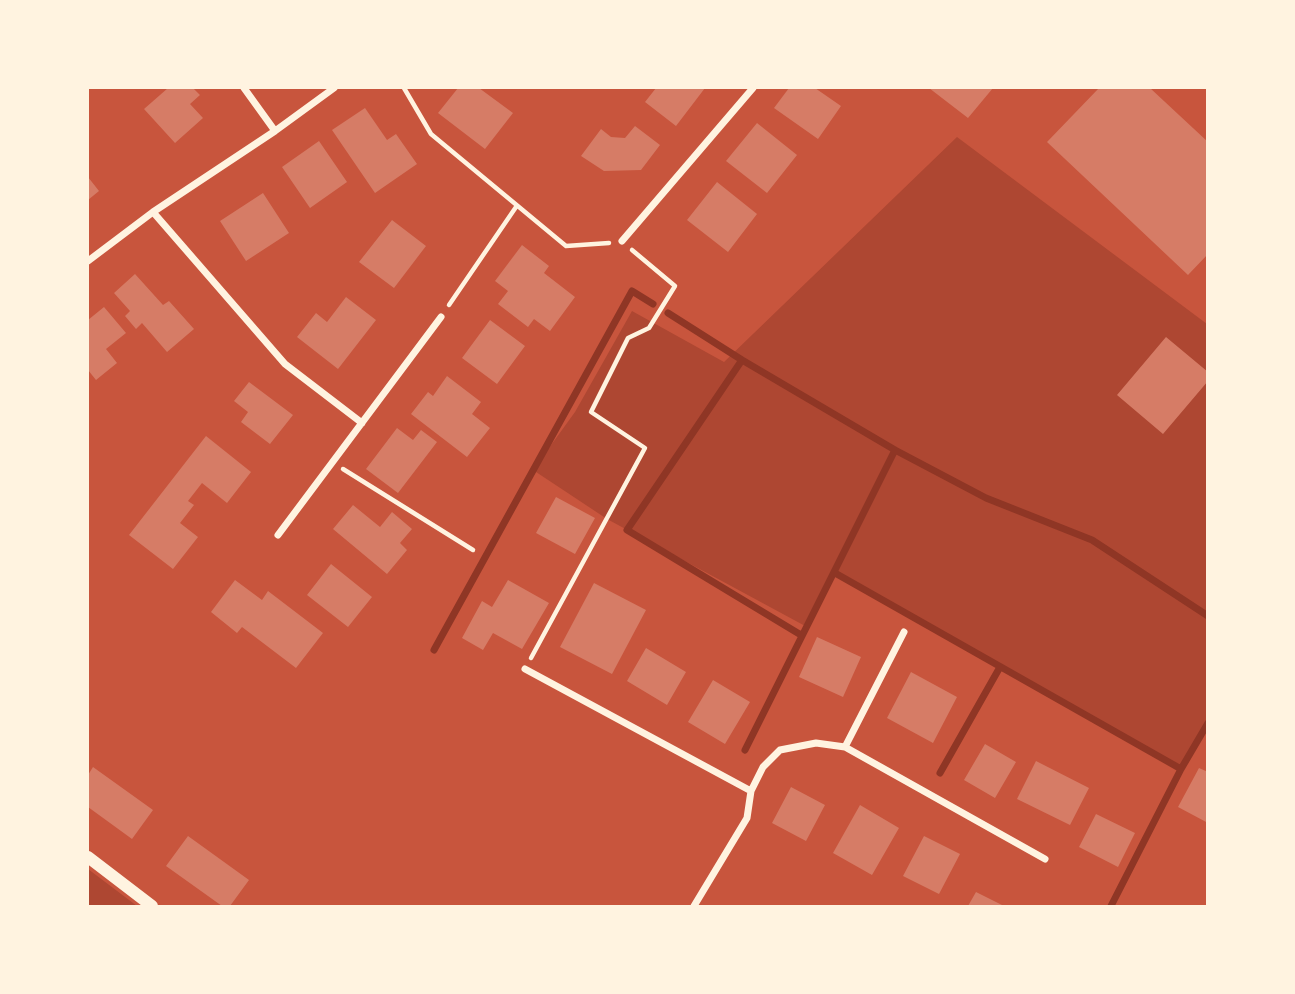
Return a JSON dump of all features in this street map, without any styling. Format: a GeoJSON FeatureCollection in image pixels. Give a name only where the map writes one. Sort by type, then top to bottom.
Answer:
{"type":"FeatureCollection","features":[{"type":"Feature","properties":{"kind":"street"},"geometry":{"type":"LineString","coordinates":[[244,88],[275,131]]}},
{"type":"Feature","properties":{"kind":"street"},"geometry":{"type":"LineString","coordinates":[[88,261],[153,212],[275,131],[334,88]]}},
{"type":"Feature","properties":{"kind":"street"},"geometry":{"type":"LineString","coordinates":[[622,242],[753,88]]}},
{"type":"Feature","properties":{"kind":"street"},"geometry":{"type":"LineString","coordinates":[[153,212],[285,364],[362,423]]}},
{"type":"Feature","properties":{"kind":"street"},"geometry":{"type":"LineString","coordinates":[[278,535],[441,317]]}},
{"type":"Feature","properties":{"kind":"street"},"geometry":{"type":"LineString","coordinates":[[845,747],[904,632]]}},
{"type":"Feature","properties":{"kind":"street"},"geometry":{"type":"LineString","coordinates":[[525,669],[751,791]]}},
{"type":"Feature","properties":{"kind":"street"},"geometry":{"type":"LineString","coordinates":[[694,906],[747,818],[751,791],[763,767],[780,750],[816,743],[845,747],[1045,859]]}},
{"type":"Feature","properties":{"kind":"street"},"geometry":{"type":"LineString","coordinates":[[88,857],[152,906]]}},
{"type":"Feature","properties":{"kind":"path"},"geometry":{"type":"LineString","coordinates":[[404,88],[431,134],[566,246],[622,242],[676,286],[649,328],[628,338],[592,412],[645,448],[525,669]]}},
{"type":"Feature","properties":{"kind":"path"},"geometry":{"type":"LineString","coordinates":[[441,317],[516,206]]}},
{"type":"Feature","properties":{"kind":"path"},"geometry":{"type":"LineString","coordinates":[[333,463],[473,550]]}},
{"type":"Feature","properties":{"kind":"shaded area"},"geometry":{"type":"Polygon","coordinates":[[[957,137],[1207,324],[1207,725],[1181,769],[835,573],[807,627],[607,519],[533,470],[575,412],[632,311],[724,362],[957,137]]]}},
{"type":"Feature","properties":{"kind":"shaded area"},"geometry":{"type":"Polygon","coordinates":[[[88,869],[137,906],[88,906],[88,869]]]}},
{"type":"Feature","properties":{"kind":"building"},"geometry":{"type":"Polygon","coordinates":[[[168,88],[193,88],[200,95],[190,104],[203,118],[175,143],[144,109],[168,88]]]}},
{"type":"Feature","properties":{"kind":"building"},"geometry":{"type":"Polygon","coordinates":[[[458,88],[479,88],[513,113],[485,149],[438,113],[458,88]]]}},
{"type":"Feature","properties":{"kind":"building"},"geometry":{"type":"Polygon","coordinates":[[[656,88],[705,88],[676,126],[645,102],[656,88]]]}},
{"type":"Feature","properties":{"kind":"building"},"geometry":{"type":"Polygon","coordinates":[[[789,88],[815,88],[841,106],[818,139],[774,108],[789,88]]]}},
{"type":"Feature","properties":{"kind":"building"},"geometry":{"type":"Polygon","coordinates":[[[929,88],[993,88],[968,118],[929,88]]]}},
{"type":"Feature","properties":{"kind":"building"},"geometry":{"type":"Polygon","coordinates":[[[1099,88],[1150,88],[1208,142],[1208,254],[1188,275],[1047,142],[1099,88]]]}},
{"type":"Feature","properties":{"kind":"building"},"geometry":{"type":"Polygon","coordinates":[[[365,108],[387,140],[396,134],[417,164],[375,193],[332,130],[365,108]]]}},
{"type":"Feature","properties":{"kind":"building"},"geometry":{"type":"Polygon","coordinates":[[[757,123],[797,155],[767,193],[726,161],[757,123]]]}},
{"type":"Feature","properties":{"kind":"building"},"geometry":{"type":"Polygon","coordinates":[[[635,126],[660,145],[641,170],[604,171],[581,156],[601,129],[611,137],[625,138],[635,126]]]}},
{"type":"Feature","properties":{"kind":"building"},"geometry":{"type":"Polygon","coordinates":[[[319,141],[347,182],[310,208],[282,167],[319,141]]]}},
{"type":"Feature","properties":{"kind":"building"},"geometry":{"type":"Polygon","coordinates":[[[88,177],[99,191],[88,200],[88,177]]]}},
{"type":"Feature","properties":{"kind":"building"},"geometry":{"type":"Polygon","coordinates":[[[717,182],[757,214],[728,252],[687,220],[717,182]]]}},
{"type":"Feature","properties":{"kind":"building"},"geometry":{"type":"Polygon","coordinates":[[[263,193],[289,233],[246,261],[220,221],[263,193]]]}},
{"type":"Feature","properties":{"kind":"building"},"geometry":{"type":"Polygon","coordinates":[[[392,220],[426,246],[394,288],[359,262],[392,220]]]}},
{"type":"Feature","properties":{"kind":"building"},"geometry":{"type":"Polygon","coordinates":[[[522,245],[549,266],[544,273],[575,297],[550,331],[534,319],[528,327],[498,304],[508,291],[495,281],[522,245]]]}},
{"type":"Feature","properties":{"kind":"building"},"geometry":{"type":"Polygon","coordinates":[[[135,274],[163,305],[169,301],[194,329],[167,352],[142,323],[136,329],[125,316],[130,311],[114,293],[135,274]]]}},
{"type":"Feature","properties":{"kind":"building"},"geometry":{"type":"Polygon","coordinates":[[[346,297],[376,320],[338,369],[297,337],[316,313],[327,322],[346,297]]]}},
{"type":"Feature","properties":{"kind":"building"},"geometry":{"type":"Polygon","coordinates":[[[104,307],[126,333],[106,349],[117,363],[96,380],[88,370],[88,320],[104,307]]]}},
{"type":"Feature","properties":{"kind":"building"},"geometry":{"type":"Polygon","coordinates":[[[490,320],[525,346],[497,384],[462,358],[490,320]]]}},
{"type":"Feature","properties":{"kind":"building"},"geometry":{"type":"Polygon","coordinates":[[[1166,337],[1208,372],[1208,381],[1163,434],[1117,395],[1166,337]]]}},
{"type":"Feature","properties":{"kind":"building"},"geometry":{"type":"Polygon","coordinates":[[[447,376],[481,402],[472,414],[490,428],[467,457],[411,414],[428,392],[433,396],[447,376]]]}},
{"type":"Feature","properties":{"kind":"building"},"geometry":{"type":"Polygon","coordinates":[[[249,382],[293,415],[270,444],[241,422],[248,412],[234,401],[249,382]]]}},
{"type":"Feature","properties":{"kind":"building"},"geometry":{"type":"Polygon","coordinates":[[[397,428],[413,440],[421,430],[437,442],[398,493],[366,469],[397,428]]]}},
{"type":"Feature","properties":{"kind":"building"},"geometry":{"type":"Polygon","coordinates":[[[206,436],[251,472],[227,503],[202,483],[188,501],[194,505],[180,523],[198,537],[173,569],[129,535],[206,436]]]}},
{"type":"Feature","properties":{"kind":"building"},"geometry":{"type":"Polygon","coordinates":[[[556,497],[595,518],[575,554],[536,533],[556,497]]]}},
{"type":"Feature","properties":{"kind":"building"},"geometry":{"type":"Polygon","coordinates":[[[353,505],[380,527],[392,512],[412,529],[400,543],[407,550],[387,574],[333,529],[353,505]]]}},
{"type":"Feature","properties":{"kind":"building"},"geometry":{"type":"Polygon","coordinates":[[[331,564],[372,597],[348,627],[307,595],[331,564]]]}},
{"type":"Feature","properties":{"kind":"building"},"geometry":{"type":"Polygon","coordinates":[[[235,580],[262,600],[268,591],[323,633],[296,668],[242,627],[237,633],[211,612],[235,580]]]}},
{"type":"Feature","properties":{"kind":"building"},"geometry":{"type":"Polygon","coordinates":[[[508,580],[549,603],[522,649],[493,633],[483,650],[462,638],[482,601],[492,607],[508,580]]]}},
{"type":"Feature","properties":{"kind":"building"},"geometry":{"type":"Polygon","coordinates":[[[594,583],[646,610],[612,674],[560,647],[594,583]]]}},
{"type":"Feature","properties":{"kind":"building"},"geometry":{"type":"Polygon","coordinates":[[[817,637],[861,657],[843,697],[799,677],[817,637]]]}},
{"type":"Feature","properties":{"kind":"building"},"geometry":{"type":"Polygon","coordinates":[[[646,648],[686,672],[667,705],[627,681],[646,648]]]}},
{"type":"Feature","properties":{"kind":"building"},"geometry":{"type":"Polygon","coordinates":[[[911,672],[957,697],[933,743],[887,718],[911,672]]]}},
{"type":"Feature","properties":{"kind":"building"},"geometry":{"type":"Polygon","coordinates":[[[713,680],[750,702],[725,744],[688,722],[713,680]]]}},
{"type":"Feature","properties":{"kind":"building"},"geometry":{"type":"Polygon","coordinates":[[[985,744],[1016,762],[995,798],[964,780],[985,744]]]}},
{"type":"Feature","properties":{"kind":"building"},"geometry":{"type":"Polygon","coordinates":[[[1036,761],[1089,788],[1070,825],[1017,799],[1036,761]]]}},
{"type":"Feature","properties":{"kind":"building"},"geometry":{"type":"Polygon","coordinates":[[[93,767],[153,810],[132,839],[88,807],[88,775],[93,767]]]}},
{"type":"Feature","properties":{"kind":"building"},"geometry":{"type":"Polygon","coordinates":[[[1199,768],[1208,772],[1208,823],[1178,807],[1199,768]]]}},
{"type":"Feature","properties":{"kind":"building"},"geometry":{"type":"Polygon","coordinates":[[[791,787],[825,805],[806,841],[772,823],[791,787]]]}},
{"type":"Feature","properties":{"kind":"building"},"geometry":{"type":"Polygon","coordinates":[[[860,805],[899,828],[872,875],[833,853],[860,805]]]}},
{"type":"Feature","properties":{"kind":"building"},"geometry":{"type":"Polygon","coordinates":[[[1096,814],[1135,833],[1118,867],[1079,847],[1096,814]]]}},
{"type":"Feature","properties":{"kind":"building"},"geometry":{"type":"Polygon","coordinates":[[[188,836],[249,880],[230,906],[222,906],[166,866],[188,836]]]}},
{"type":"Feature","properties":{"kind":"building"},"geometry":{"type":"Polygon","coordinates":[[[924,836],[960,854],[939,894],[903,876],[924,836]]]}},
{"type":"Feature","properties":{"kind":"building"},"geometry":{"type":"Polygon","coordinates":[[[976,892],[1004,906],[968,906],[976,892]]]}},
{"type":"Feature","properties":{"kind":"waterway"},"geometry":{"type":"LineString","coordinates":[[434,650],[632,291],[653,304]]}},
{"type":"Feature","properties":{"kind":"waterway"},"geometry":{"type":"LineString","coordinates":[[668,313],[895,450],[986,498],[1092,540],[1208,616]]}},
{"type":"Feature","properties":{"kind":"waterway"},"geometry":{"type":"LineString","coordinates":[[742,360],[627,530],[801,635]]}},
{"type":"Feature","properties":{"kind":"waterway"},"geometry":{"type":"LineString","coordinates":[[745,750],[895,450]]}},
{"type":"Feature","properties":{"kind":"waterway"},"geometry":{"type":"LineString","coordinates":[[835,573],[1181,769]]}},
{"type":"Feature","properties":{"kind":"waterway"},"geometry":{"type":"LineString","coordinates":[[940,773],[1000,667]]}},
{"type":"Feature","properties":{"kind":"waterway"},"geometry":{"type":"LineString","coordinates":[[1111,906],[1181,769],[1208,723]]}}]}
